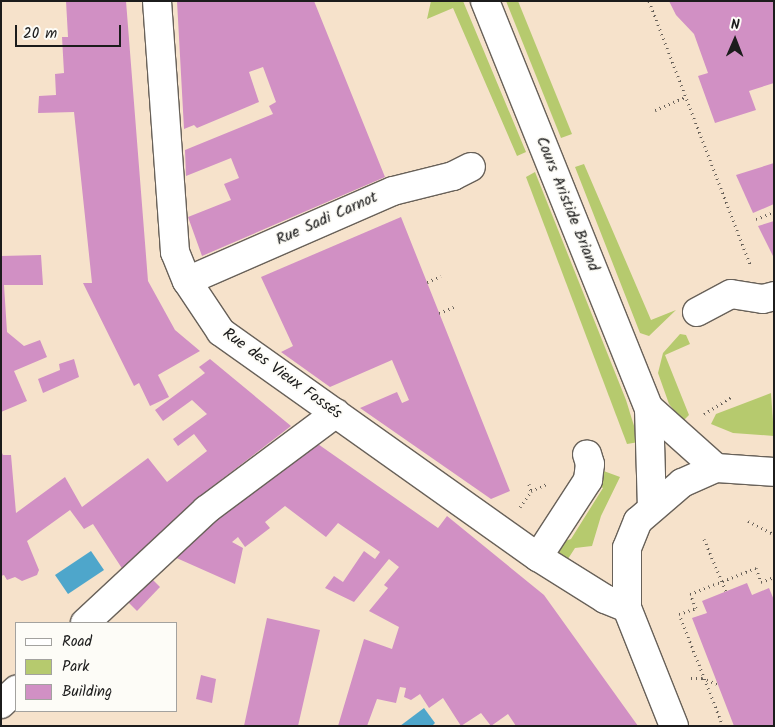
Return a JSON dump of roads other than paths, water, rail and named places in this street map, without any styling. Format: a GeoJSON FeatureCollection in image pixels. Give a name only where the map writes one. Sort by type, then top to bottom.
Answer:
{"type":"FeatureCollection","features":[{"type":"Feature","properties":{"kind":"street","name":"Rue des Vieux Fossés"},"geometry":{"type":"LineString","coordinates":[[157,1],[175,252],[187,281],[221,332],[538,557],[605,598],[627,608]]}},
{"type":"Feature","properties":{"kind":"street","name":"Cours Aristide Briand"},"geometry":{"type":"LineString","coordinates":[[485,1],[648,408],[652,508]]}},
{"type":"Feature","properties":{"kind":"street","name":"Rue Sadi Carnot"},"geometry":{"type":"LineString","coordinates":[[187,281],[393,191],[453,176],[471,167]]}},
{"type":"Feature","properties":{"kind":"street"},"geometry":{"type":"LineString","coordinates":[[696,312],[731,294],[768,297]]}},
{"type":"Feature","properties":{"kind":"street","name":"Cours Aristide Briand"},"geometry":{"type":"LineString","coordinates":[[648,408],[716,468]]}},
{"type":"Feature","properties":{"kind":"street"},"geometry":{"type":"LineString","coordinates":[[86,622],[206,510],[336,413]]}},
{"type":"Feature","properties":{"kind":"street"},"geometry":{"type":"LineString","coordinates":[[538,557],[588,480],[590,464],[586,454]]}},
{"type":"Feature","properties":{"kind":"street"},"geometry":{"type":"LineString","coordinates":[[674,726],[627,608],[627,548],[638,521],[682,483],[716,468],[774,472]]}},
{"type":"Feature","properties":{"kind":"street"},"geometry":{"type":"LineString","coordinates":[[1,704],[15,691]]}},
{"type":"Feature","properties":{"kind":"water"},"geometry":{"type":"Polygon","coordinates":[[[91,551],[104,570],[68,594],[55,575],[91,551]]]}},
{"type":"Feature","properties":{"kind":"water"},"geometry":{"type":"Polygon","coordinates":[[[424,708],[435,723],[432,726],[400,726],[424,708]]]}}]}
